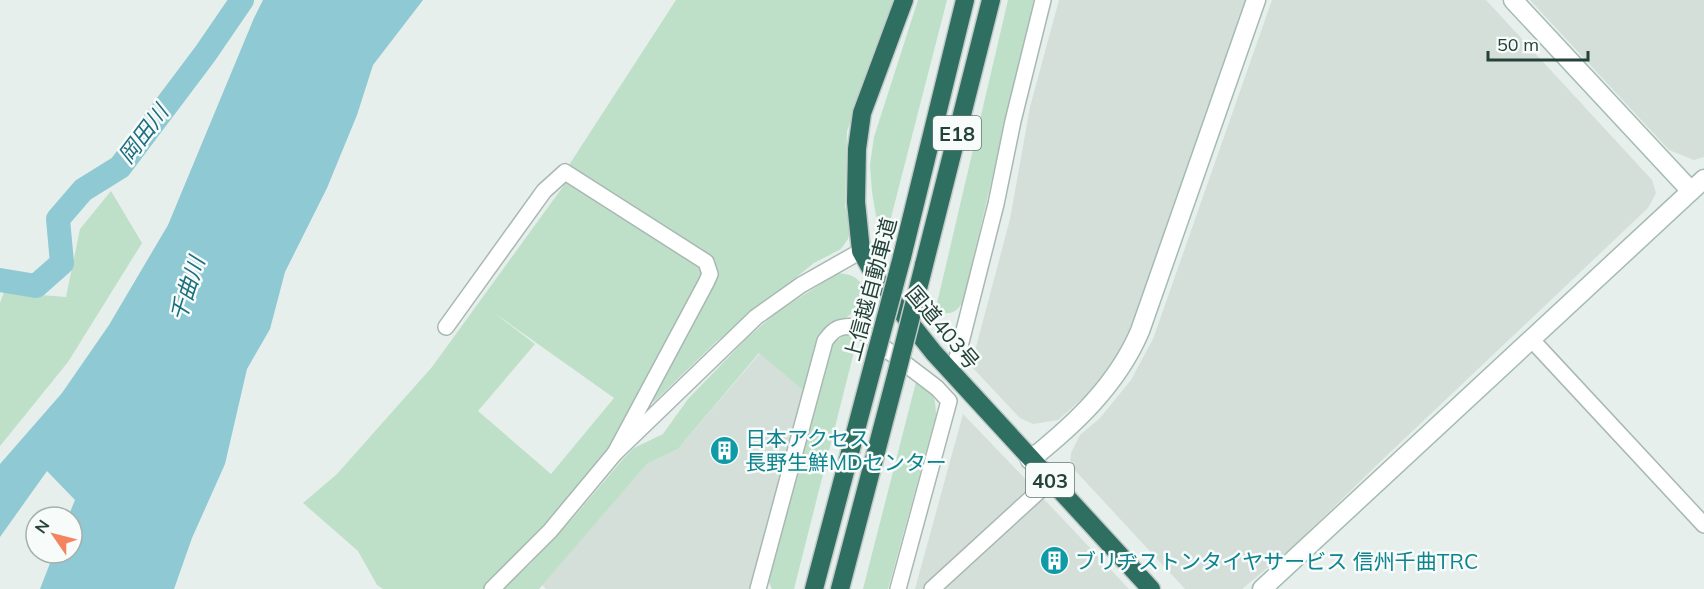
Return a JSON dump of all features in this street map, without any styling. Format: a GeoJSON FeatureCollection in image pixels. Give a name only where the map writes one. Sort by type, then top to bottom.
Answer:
{"type":"FeatureCollection","features":[{"type":"Feature","properties":{"kind":"highway","name":"国道403号"},"geometry":{"type":"LineString","coordinates":[[904,0],[862,113],[857,148],[856,202],[861,251],[880,285],[913,328],[1030,460],[1151,589]]}},
{"type":"Feature","properties":{"kind":"highway","name":"上信越自動車道"},"geometry":{"type":"LineString","coordinates":[[814,589],[902,257],[965,0]]}},
{"type":"Feature","properties":{"kind":"highway","name":"E18"},"geometry":{"type":"LineString","coordinates":[[840,589],[991,0]]}},
{"type":"Feature","properties":{"kind":"street"},"geometry":{"type":"LineString","coordinates":[[956,362],[996,204],[1013,121],[1043,0]]}},
{"type":"Feature","properties":{"kind":"street"},"geometry":{"type":"LineString","coordinates":[[1030,460],[1097,399],[1111,383],[1132,350],[1256,0]]}},
{"type":"Feature","properties":{"kind":"street"},"geometry":{"type":"LineString","coordinates":[[1262,589],[1697,185],[1513,0]]}},
{"type":"Feature","properties":{"kind":"street"},"geometry":{"type":"LineString","coordinates":[[446,327],[544,191],[565,172],[706,262],[710,274],[706,283],[615,453]]}},
{"type":"Feature","properties":{"kind":"street"},"geometry":{"type":"LineString","coordinates":[[492,589],[550,531],[615,453],[756,317],[801,285],[861,251]]}},
{"type":"Feature","properties":{"kind":"street"},"geometry":{"type":"LineString","coordinates":[[758,589],[825,341],[831,332],[848,326],[857,327],[937,388],[949,401],[898,589]]}},
{"type":"Feature","properties":{"kind":"street"},"geometry":{"type":"LineString","coordinates":[[1531,339],[1704,525]]}},
{"type":"Feature","properties":{"kind":"street"},"geometry":{"type":"LineString","coordinates":[[932,589],[1050,481]]}},
{"type":"Feature","properties":{"kind":"shaded area"},"geometry":{"type":"Polygon","coordinates":[[[1059,0],[1246,0],[1132,328],[1122,349],[1088,394],[1058,420],[1033,424],[1020,418],[971,366],[1010,219],[1030,107],[1059,0]]]}},
{"type":"Feature","properties":{"kind":"shaded area"},"geometry":{"type":"Polygon","coordinates":[[[1272,0],[1486,0],[1652,180],[1656,193],[1648,208],[1297,543],[1242,589],[1185,589],[1070,465],[1071,453],[1080,435],[1100,418],[1131,380],[1153,339],[1272,0]]]}},
{"type":"Feature","properties":{"kind":"shaded area"},"geometry":{"type":"Polygon","coordinates":[[[1530,0],[1704,0],[1704,157],[1694,160],[1669,150],[1530,0]]]}},
{"type":"Feature","properties":{"kind":"shaded area"},"geometry":{"type":"Polygon","coordinates":[[[760,353],[805,392],[749,589],[546,589],[542,585],[647,464],[678,449],[760,353]]]}},
{"type":"Feature","properties":{"kind":"shaded area"},"geometry":{"type":"Polygon","coordinates":[[[963,414],[1035,489],[925,589],[915,589],[963,414]]]}},
{"type":"Feature","properties":{"kind":"shaded area"},"geometry":{"type":"Polygon","coordinates":[[[1041,496],[1129,589],[941,589],[1041,496]]]}},
{"type":"Feature","properties":{"kind":"green space"},"geometry":{"type":"Polygon","coordinates":[[[676,0],[895,0],[847,131],[845,206],[851,227],[848,239],[841,249],[814,263],[716,342],[650,404],[714,279],[715,260],[569,165],[676,0]]]}},
{"type":"Feature","properties":{"kind":"green space"},"geometry":{"type":"Polygon","coordinates":[[[918,0],[947,0],[886,237],[881,245],[870,165],[874,137],[918,0]]]}},
{"type":"Feature","properties":{"kind":"green space"},"geometry":{"type":"Polygon","coordinates":[[[1008,0],[1034,0],[963,302],[951,313],[935,312],[1008,0]]]}},
{"type":"Feature","properties":{"kind":"green space"},"geometry":{"type":"Polygon","coordinates":[[[567,181],[701,267],[702,274],[616,445],[552,519],[483,589],[383,589],[377,585],[358,551],[303,503],[337,474],[432,367],[567,181]],[[493,312],[535,344],[478,411],[551,474],[614,398],[493,312]]]}},
{"type":"Feature","properties":{"kind":"green space"},"geometry":{"type":"Polygon","coordinates":[[[111,191],[142,243],[68,362],[0,446],[0,303],[4,292],[66,297],[80,229],[111,191]]]}},
{"type":"Feature","properties":{"kind":"green space"},"geometry":{"type":"Polygon","coordinates":[[[838,273],[855,277],[869,298],[843,320],[805,392],[759,353],[678,449],[647,464],[539,589],[503,589],[572,519],[634,448],[663,434],[688,399],[746,339],[777,312],[838,273]]]}},
{"type":"Feature","properties":{"kind":"green space"},"geometry":{"type":"Polygon","coordinates":[[[845,335],[858,336],[794,589],[772,589],[767,578],[832,344],[845,335]]]}},
{"type":"Feature","properties":{"kind":"green space"},"geometry":{"type":"Polygon","coordinates":[[[916,382],[932,395],[936,415],[888,589],[863,589],[916,382]]]}},
{"type":"Feature","properties":{"kind":"water","name":"千曲川"},"geometry":{"type":"Polygon","coordinates":[[[263,0],[423,0],[373,65],[357,115],[327,188],[285,272],[270,329],[247,369],[225,464],[192,538],[174,589],[40,589],[49,565],[84,565],[84,505],[73,505],[75,500],[47,471],[0,537],[0,464],[62,393],[109,325],[168,225],[263,0]]]}},
{"type":"Feature","properties":{"kind":"waterway","name":"岡田川"},"geometry":{"type":"LineString","coordinates":[[0,280],[36,286],[62,263],[58,219],[83,190],[120,167],[205,54],[242,0]]}},
{"type":"Feature","properties":{"kind":"place","name":"日本アクセス 長野生鮮MDセンター"},"geometry":{"type":"Point","coordinates":[724,450]}},
{"type":"Feature","properties":{"kind":"place","name":"ブリヂストンタイヤサービス 信州千曲TRC"},"geometry":{"type":"Point","coordinates":[1054,561]}}]}
